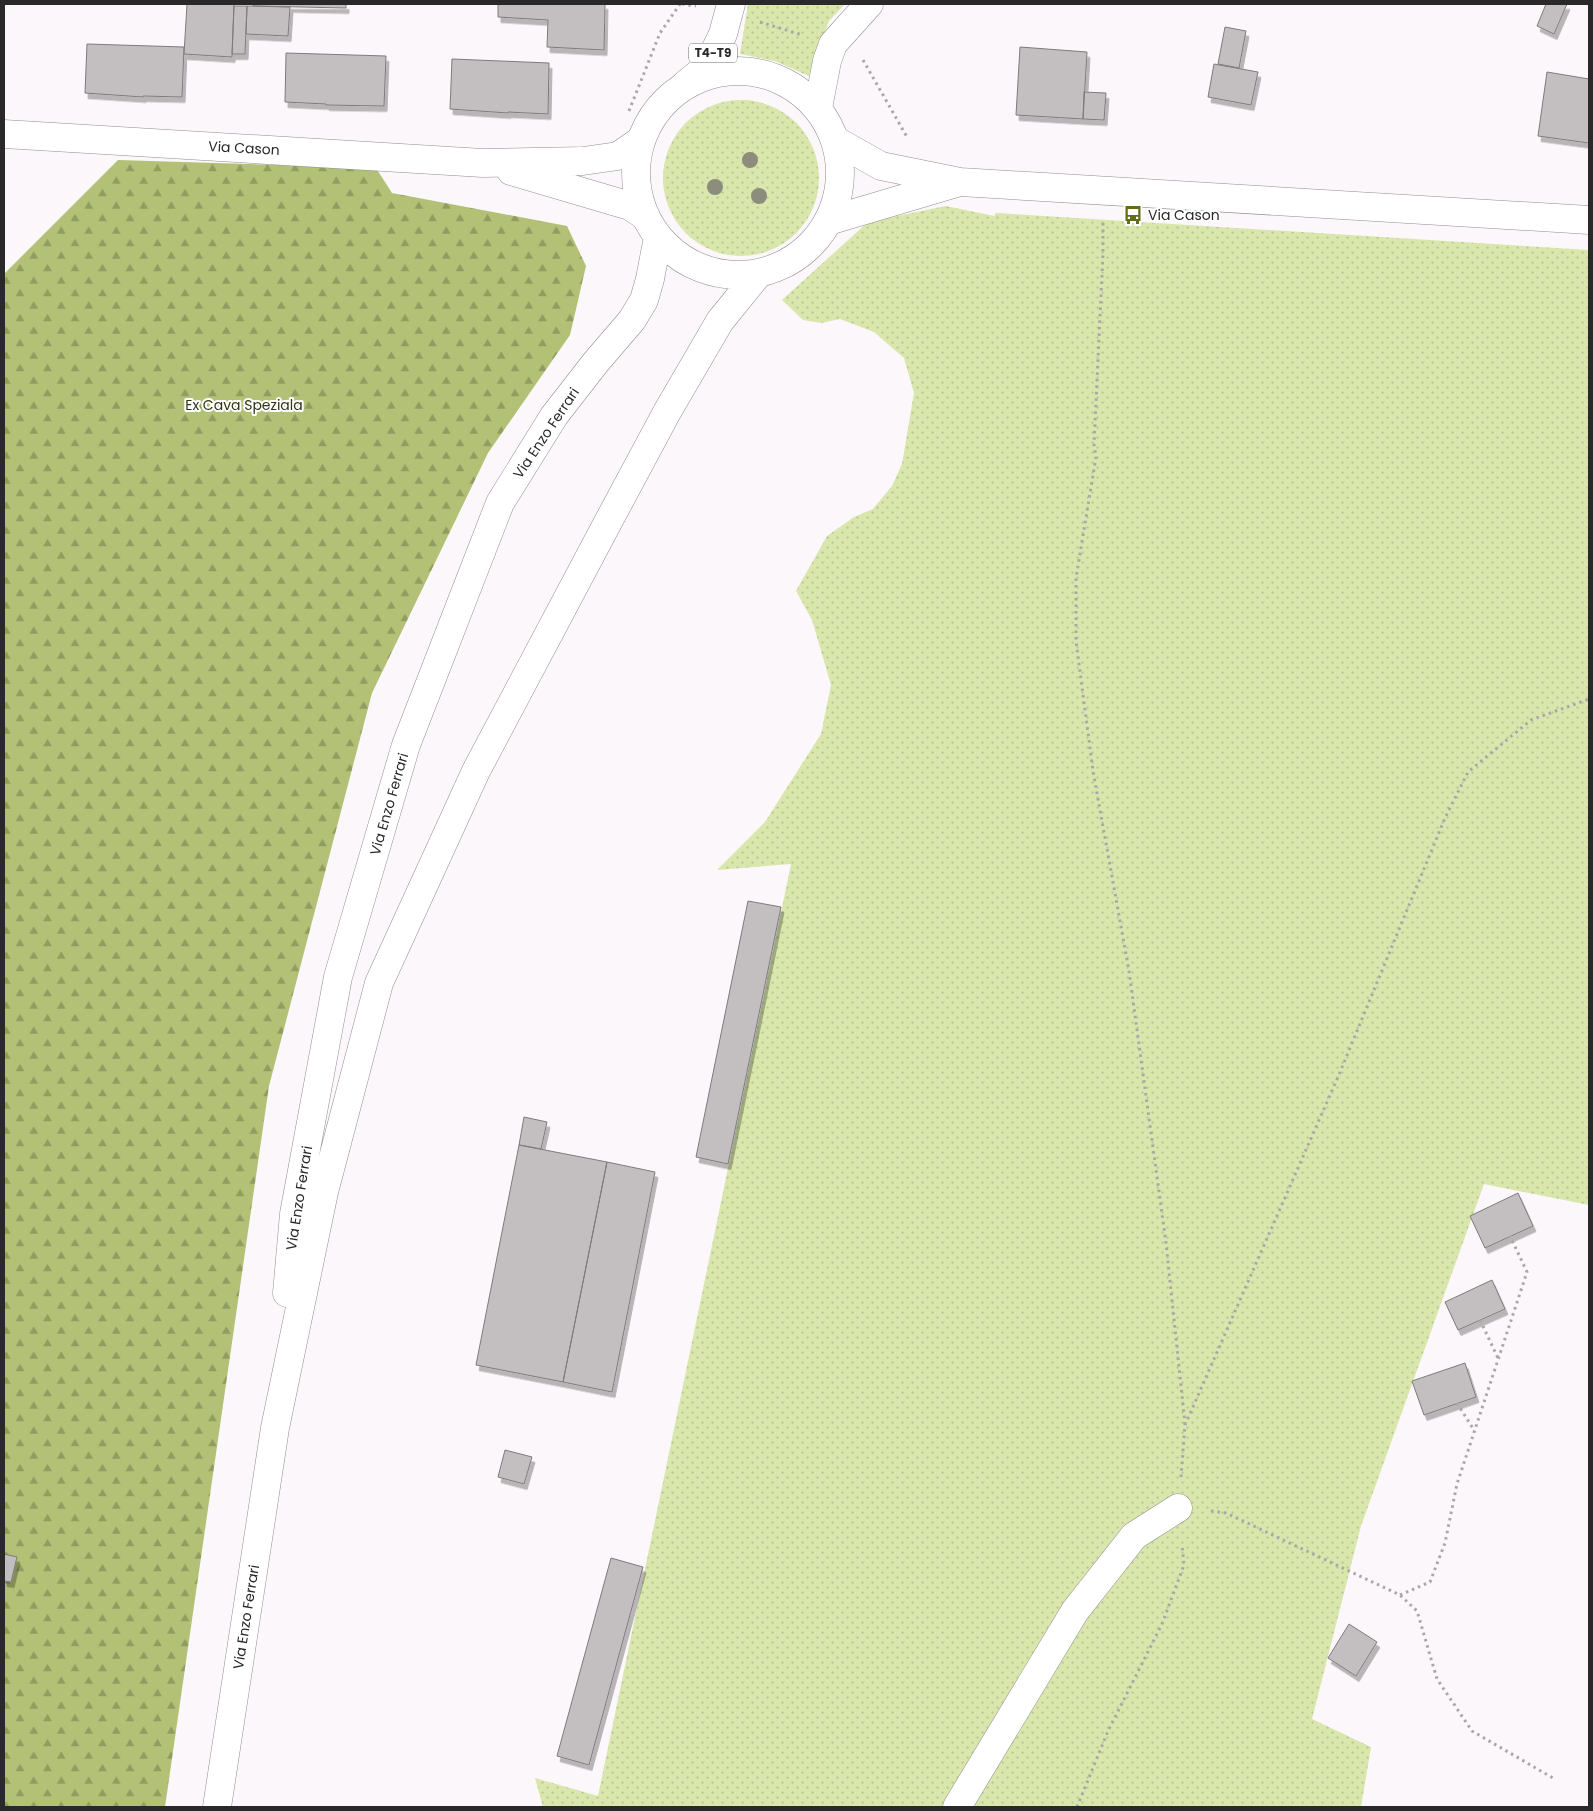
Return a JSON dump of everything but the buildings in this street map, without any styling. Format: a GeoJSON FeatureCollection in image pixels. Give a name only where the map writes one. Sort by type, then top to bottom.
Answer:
{"type":"FeatureCollection","features":[{"type":"Feature","properties":{"kind":"main road"},"geometry":{"type":"LineString","coordinates":[[818,108],[827,61],[833,44],[869,4]]}},
{"type":"Feature","properties":{"kind":"main road","name":"T4-T9"},"geometry":{"type":"LineString","coordinates":[[686,84],[707,67],[723,34],[718,6]]}},
{"type":"Feature","properties":{"kind":"main road"},"geometry":{"type":"LineString","coordinates":[[652,226],[636,178],[640,141],[658,108],[686,84],[720,72],[756,71],[790,85],[818,108],[835,140],[840,181],[828,221]]}},
{"type":"Feature","properties":{"kind":"main road","name":"Via Cason"},"geometry":{"type":"LineString","coordinates":[[4,134],[483,163],[583,161],[618,156],[640,141]]}},
{"type":"Feature","properties":{"kind":"main road"},"geometry":{"type":"LineString","coordinates":[[835,140],[880,166],[960,182],[1589,220]]}},
{"type":"Feature","properties":{"kind":"main road","name":"Via Cason"},"geometry":{"type":"LineString","coordinates":[[483,163],[630,206],[652,226],[679,256],[704,269],[731,275],[759,273],[787,263],[810,245],[828,221]]}},
{"type":"Feature","properties":{"kind":"main road"},"geometry":{"type":"LineString","coordinates":[[828,221],[960,182]]}},
{"type":"Feature","properties":{"kind":"main road","name":"Via Enzo Ferrari"},"geometry":{"type":"LineString","coordinates":[[276,1428],[294,1214],[338,977],[406,745],[500,504],[554,416],[632,320],[644,300],[650,279],[652,226]]}},
{"type":"Feature","properties":{"kind":"main road","name":"Via Enzo Ferrari"},"geometry":{"type":"LineString","coordinates":[[217,1807],[276,1428],[324,1192],[380,983],[476,771],[612,515],[667,412],[720,321],[759,273]]}},
{"type":"Feature","properties":{"kind":"main road"},"geometry":{"type":"LineString","coordinates":[[957,1807],[1076,1611],[1134,1536],[1178,1508]]}},
{"type":"Feature","properties":{"kind":"path"},"geometry":{"type":"LineString","coordinates":[[628,112],[660,34],[681,4],[718,6]]}},
{"type":"Feature","properties":{"kind":"path"},"geometry":{"type":"LineString","coordinates":[[756,20],[803,35]]}},
{"type":"Feature","properties":{"kind":"path"},"geometry":{"type":"LineString","coordinates":[[862,59],[911,143]]}},
{"type":"Feature","properties":{"kind":"path"},"geometry":{"type":"LineString","coordinates":[[1077,1807],[1108,1731],[1162,1624],[1184,1565],[1178,1508],[1186,1425],[1166,1243],[1129,971],[1093,771],[1076,641],[1076,578],[1096,457],[1094,445],[1103,253],[1103,190]]}},
{"type":"Feature","properties":{"kind":"path"},"geometry":{"type":"LineString","coordinates":[[1186,1425],[1338,1078],[1445,818],[1468,772],[1531,720],[1589,699]]}},
{"type":"Feature","properties":{"kind":"path"},"geometry":{"type":"LineString","coordinates":[[1400,1595],[1430,1582],[1445,1543],[1457,1484],[1528,1272],[1510,1236]]}},
{"type":"Feature","properties":{"kind":"path"},"geometry":{"type":"LineString","coordinates":[[1480,1320],[1498,1358]]}},
{"type":"Feature","properties":{"kind":"path"},"geometry":{"type":"LineString","coordinates":[[1457,1403],[1474,1431]]}},
{"type":"Feature","properties":{"kind":"path"},"geometry":{"type":"LineString","coordinates":[[1178,1508],[1226,1512],[1400,1595],[1417,1611],[1437,1678],[1472,1731],[1553,1778]]}},
{"type":"Feature","properties":{"kind":"green space"},"geometry":{"type":"Polygon","coordinates":[[[748,4],[845,4],[829,21],[809,76],[775,61],[740,54],[748,4]]]}},
{"type":"Feature","properties":{"kind":"green space"},"geometry":{"type":"Polygon","coordinates":[[[733,100],[749,100],[764,103],[778,109],[801,128],[810,141],[816,155],[819,178],[818,193],[810,215],[791,238],[778,247],[764,253],[749,256],[733,256],[718,253],[704,247],[681,228],[672,215],[666,201],[663,186],[663,170],[666,155],[672,141],[691,118],[704,109],[718,103],[733,100]]]}},
{"type":"Feature","properties":{"kind":"green space","name":"Ex Cava Speziala"},"geometry":{"type":"Polygon","coordinates":[[[118,160],[376,168],[392,193],[567,226],[586,266],[570,335],[488,453],[372,693],[269,1086],[165,1807],[4,1807],[4,274],[118,160]]]}},
{"type":"Feature","properties":{"kind":"green space"},"geometry":{"type":"Polygon","coordinates":[[[946,206],[994,216],[996,213],[1589,250],[1589,1205],[1484,1184],[1361,1526],[1312,1719],[1371,1747],[1361,1807],[543,1807],[535,1778],[598,1796],[791,864],[717,870],[765,822],[821,734],[831,685],[812,620],[796,591],[827,536],[854,517],[873,509],[892,486],[902,464],[914,393],[904,358],[874,332],[840,319],[821,323],[803,320],[782,300],[868,222],[946,206]]]}},
{"type":"Feature","properties":{"kind":"place","name":"Via Cason"},"geometry":{"type":"Point","coordinates":[1133,215]}}]}
